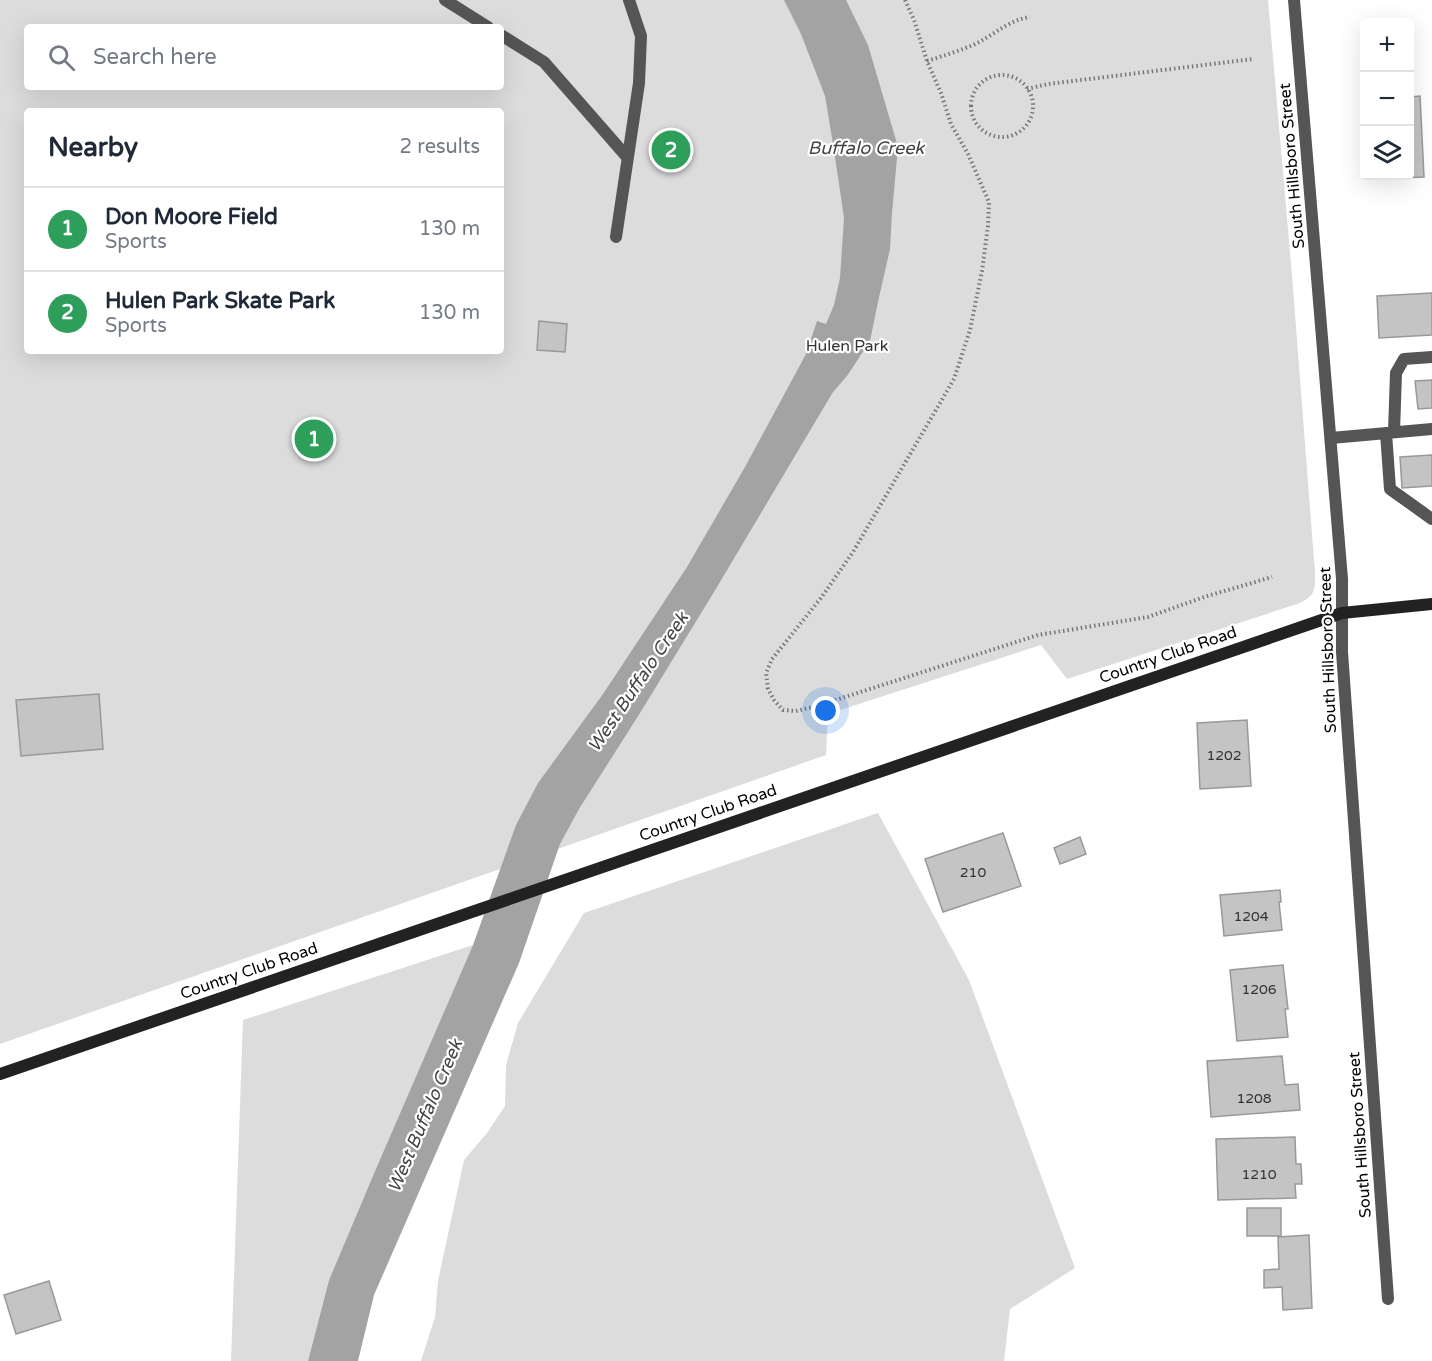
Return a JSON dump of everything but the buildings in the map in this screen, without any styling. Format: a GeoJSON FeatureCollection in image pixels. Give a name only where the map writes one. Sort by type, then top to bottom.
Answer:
{"type":"FeatureCollection","features":[{"type":"Feature","properties":{"kind":"main road","name":"Country Club Road"},"geometry":{"type":"LineString","coordinates":[[0,1074],[1342,613],[1432,604]]}},
{"type":"Feature","properties":{"kind":"street"},"geometry":{"type":"LineString","coordinates":[[445,0],[483,24]]}},
{"type":"Feature","properties":{"kind":"street"},"geometry":{"type":"LineString","coordinates":[[616,237],[639,83],[641,36],[629,0]]}},
{"type":"Feature","properties":{"kind":"street","name":"South Hillsboro Street"},"geometry":{"type":"LineString","coordinates":[[1294,0],[1342,579],[1343,664],[1388,1299]]}},
{"type":"Feature","properties":{"kind":"street"},"geometry":{"type":"LineString","coordinates":[[504,37],[544,62],[627,158]]}},
{"type":"Feature","properties":{"kind":"street"},"geometry":{"type":"LineString","coordinates":[[1432,357],[1404,359],[1396,373],[1390,432],[1390,489],[1432,519]]}},
{"type":"Feature","properties":{"kind":"street"},"geometry":{"type":"LineString","coordinates":[[1331,438],[1432,429]]}},
{"type":"Feature","properties":{"kind":"path"},"geometry":{"type":"LineString","coordinates":[[905,0],[951,124],[968,154],[989,202],[982,271],[970,330],[954,379],[853,552],[821,598],[772,659],[766,673],[768,689],[774,700],[783,710],[796,711],[817,706],[1038,635],[1148,617],[1204,597],[1272,577]]}},
{"type":"Feature","properties":{"kind":"path"},"geometry":{"type":"LineString","coordinates":[[927,61],[973,45],[1004,26],[1030,17]]}},
{"type":"Feature","properties":{"kind":"path"},"geometry":{"type":"LineString","coordinates":[[1027,89],[1048,84],[1253,59]]}},
{"type":"Feature","properties":{"kind":"path"},"geometry":{"type":"LineString","coordinates":[[1002,75],[1012,77],[1027,89],[1032,108],[1030,118],[1024,127],[1007,136],[987,133],[978,127],[973,118],[972,98],[976,89],[983,82],[1002,75]]}},
{"type":"Feature","properties":{"kind":"green space","name":"Hulen Park"},"geometry":{"type":"Polygon","coordinates":[[[0,0],[1268,0],[1315,573],[1312,594],[1300,603],[1067,679],[1041,645],[828,714],[826,755],[0,1044],[0,0]]]}},
{"type":"Feature","properties":{"kind":"green space"},"geometry":{"type":"Polygon","coordinates":[[[878,813],[969,980],[1075,1268],[1010,1309],[1004,1361],[421,1361],[435,1317],[438,1281],[464,1160],[487,1133],[505,1106],[506,1065],[518,1023],[584,913],[878,813]]]}},
{"type":"Feature","properties":{"kind":"green space"},"geometry":{"type":"Polygon","coordinates":[[[473,945],[329,1280],[308,1361],[231,1361],[243,1020],[473,945]]]}},
{"type":"Feature","properties":{"kind":"water","name":"Buffalo Creek"},"geometry":{"type":"Polygon","coordinates":[[[784,0],[846,0],[868,45],[898,147],[890,249],[870,341],[847,376],[833,392],[717,587],[579,809],[560,844],[519,963],[374,1295],[358,1361],[308,1361],[329,1280],[473,945],[516,825],[538,783],[603,694],[687,567],[745,467],[806,354],[817,321],[826,324],[834,305],[840,278],[844,218],[834,150],[825,96],[801,34],[784,0]]]}},
{"type":"Feature","properties":{"kind":"place","name":"Hulen Park Skate Park"},"geometry":{"type":"Point","coordinates":[671,150]}},
{"type":"Feature","properties":{"kind":"place","name":"Don Moore Field"},"geometry":{"type":"Point","coordinates":[314,439]}},
{"type":"Feature","properties":{"kind":"water label","name":"West Buffalo Creek"},"geometry":{"type":"Point","coordinates":[638,682]}},
{"type":"Feature","properties":{"kind":"water label","name":"West Buffalo Creek"},"geometry":{"type":"Point","coordinates":[425,1116]}}]}
